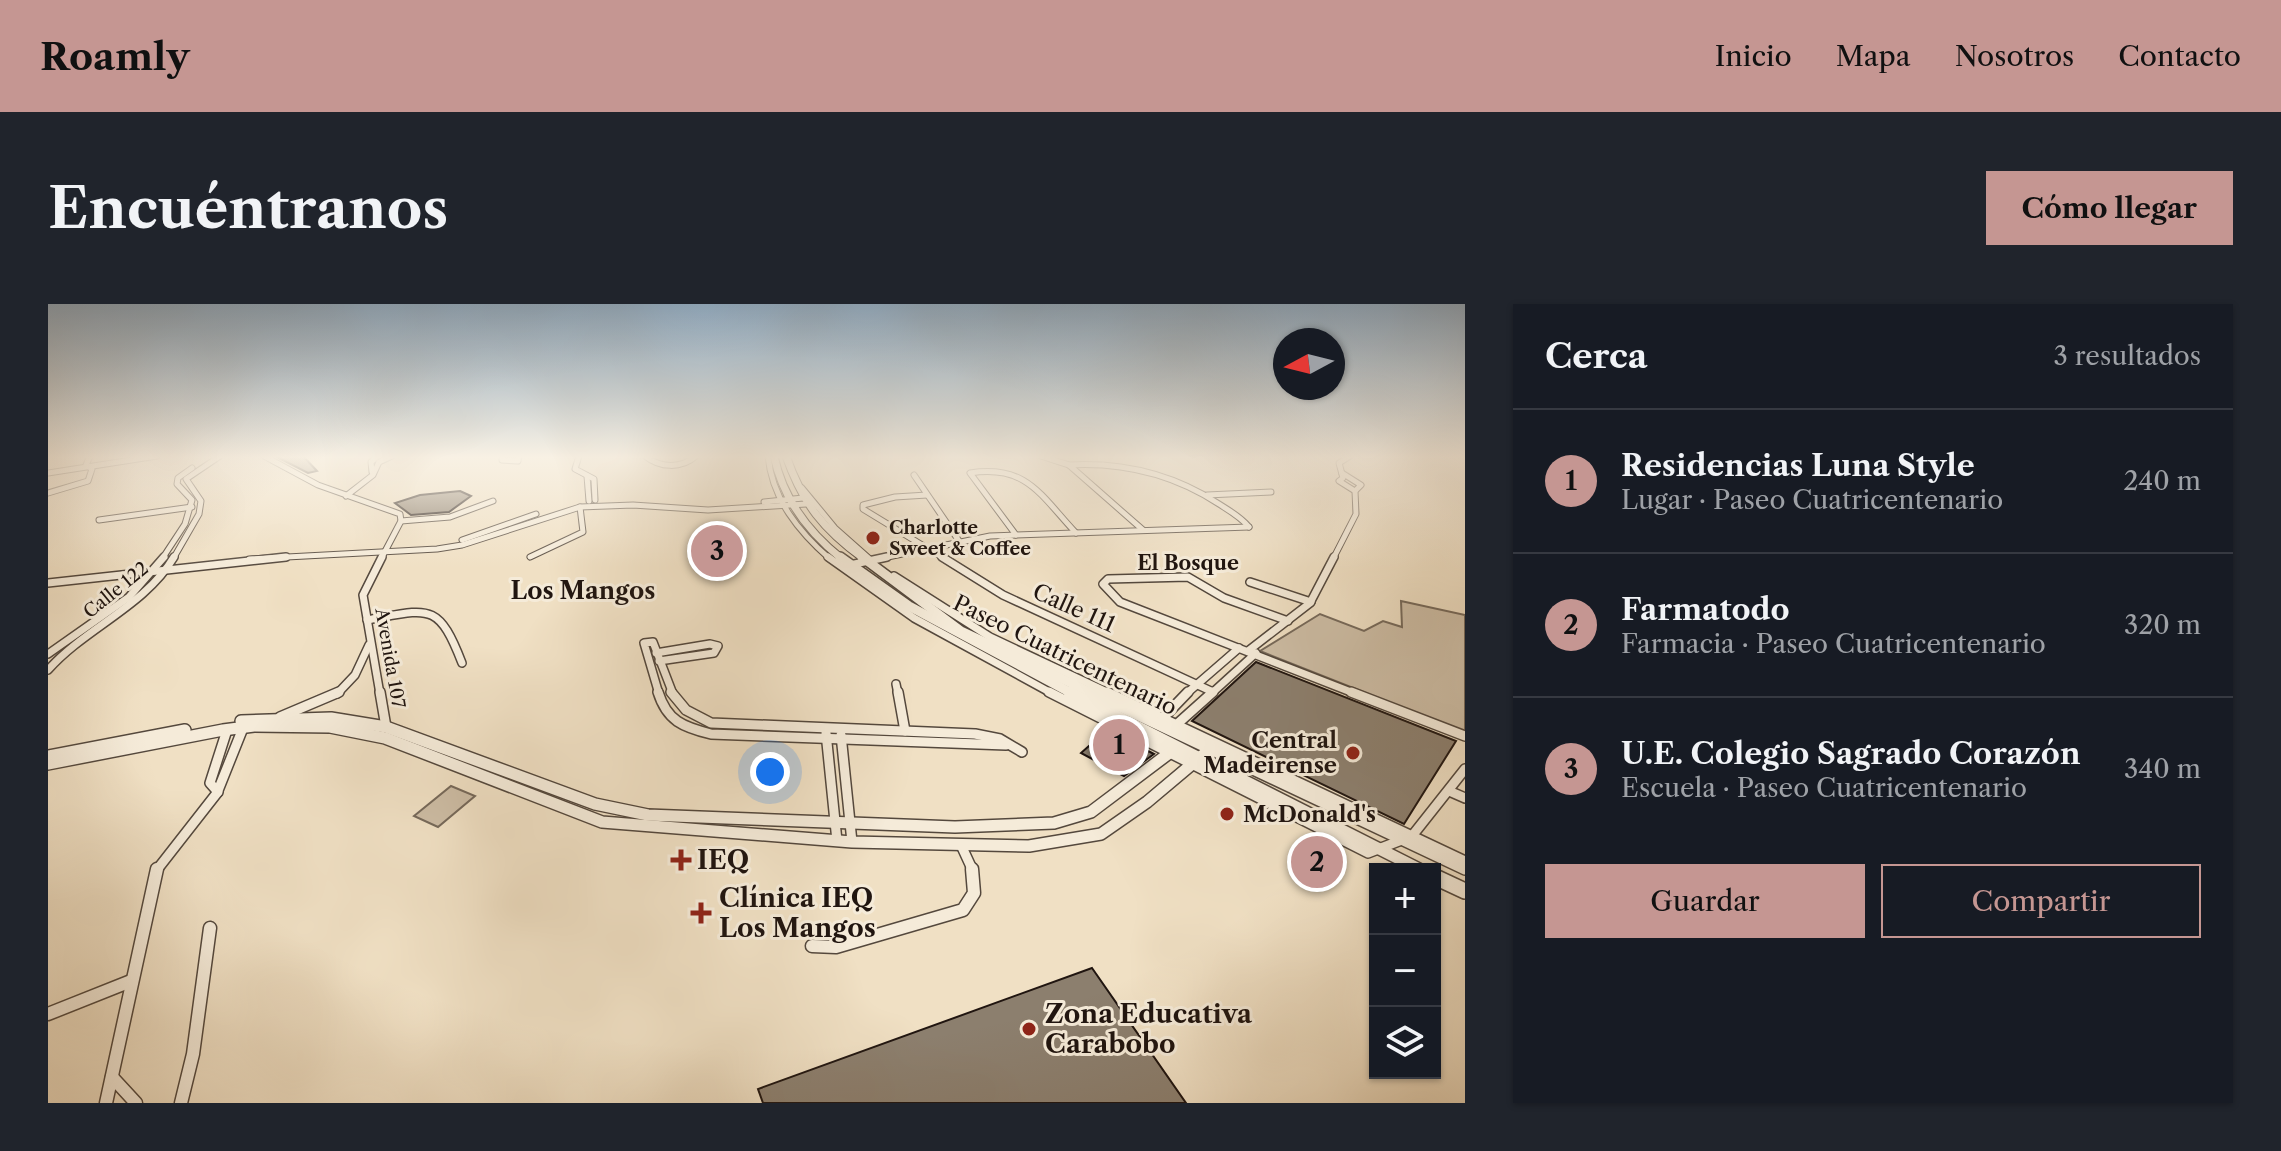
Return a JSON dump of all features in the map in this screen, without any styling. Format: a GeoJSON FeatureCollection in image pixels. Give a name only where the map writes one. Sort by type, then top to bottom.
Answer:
{"type":"FeatureCollection","features":[{"type":"Feature","properties":{"kind":"street"},"geometry":{"type":"LineString","coordinates":[[99,520],[192,507],[192,500],[185,493]]}},
{"type":"Feature","properties":{"kind":"street","name":"Calle 122"},"geometry":{"type":"LineString","coordinates":[[48,669],[64,652],[137,598],[168,567],[199,514],[201,501],[194,493]]}},
{"type":"Feature","properties":{"kind":"street"},"geometry":{"type":"LineString","coordinates":[[339,493],[392,509],[400,514],[401,521],[450,517],[493,501]]}},
{"type":"Feature","properties":{"kind":"street"},"geometry":{"type":"LineString","coordinates":[[590,493],[592,501]]}},
{"type":"Feature","properties":{"kind":"street","name":"Paseo Cuatricentenario"},"geometry":{"type":"LineString","coordinates":[[782,493],[807,537],[858,581],[909,615],[1172,751],[1407,863]]}},
{"type":"Feature","properties":{"kind":"street","name":"Paseo Cuatricentenario"},"geometry":{"type":"LineString","coordinates":[[784,493],[787,503],[808,527],[850,565],[956,636],[1028,676],[1149,735],[1172,751]]}},
{"type":"Feature","properties":{"kind":"street"},"geometry":{"type":"LineString","coordinates":[[982,493],[1016,535]]}},
{"type":"Feature","properties":{"kind":"street"},"geometry":{"type":"LineString","coordinates":[[1039,493],[1076,533]]}},
{"type":"Feature","properties":{"kind":"street"},"geometry":{"type":"LineString","coordinates":[[1101,493],[1144,531]]}},
{"type":"Feature","properties":{"kind":"street"},"geometry":{"type":"LineString","coordinates":[[850,565],[959,541],[1016,535],[1249,527],[1204,493]]}},
{"type":"Feature","properties":{"kind":"street"},"geometry":{"type":"LineString","coordinates":[[1207,495],[1244,493]]}},
{"type":"Feature","properties":{"kind":"street"},"geometry":{"type":"LineString","coordinates":[[1149,735],[1197,682],[1248,650],[1311,602],[1356,514],[1355,493]]}},
{"type":"Feature","properties":{"kind":"street"},"geometry":{"type":"LineString","coordinates":[[927,495],[959,541]]}},
{"type":"Feature","properties":{"kind":"street","name":"Calle 111"},"geometry":{"type":"LineString","coordinates":[[927,495],[895,497],[863,505],[924,549],[1003,595],[1213,692]]}},
{"type":"Feature","properties":{"kind":"street"},"geometry":{"type":"LineString","coordinates":[[48,581],[235,560],[462,545],[580,507],[633,505],[708,510],[787,503],[803,496]]}},
{"type":"Feature","properties":{"kind":"street","name":"Paseo Cuatricentenario"},"geometry":{"type":"LineString","coordinates":[[803,496],[817,512]]}},
{"type":"Feature","properties":{"kind":"street","name":"Paseo Cuatricentenario"},"geometry":{"type":"LineString","coordinates":[[803,496],[868,561],[961,631],[1161,720],[1409,838],[1465,869]]}},
{"type":"Feature","properties":{"kind":"street"},"geometry":{"type":"LineString","coordinates":[[387,549],[458,541],[534,514],[592,501],[705,506],[787,503]]}},
{"type":"Feature","properties":{"kind":"street","name":"Calle 122"},"geometry":{"type":"LineString","coordinates":[[48,654],[129,597],[153,569],[192,513],[192,507]]}},
{"type":"Feature","properties":{"kind":"street"},"geometry":{"type":"LineString","coordinates":[[530,557],[581,535],[585,529],[580,507]]}},
{"type":"Feature","properties":{"kind":"street","name":"Avenida 107"},"geometry":{"type":"LineString","coordinates":[[386,727],[363,595],[401,521]]}},
{"type":"Feature","properties":{"kind":"street"},"geometry":{"type":"LineString","coordinates":[[1288,621],[1224,598],[1188,577],[1108,579],[1103,584],[1120,602],[1465,736]]}},
{"type":"Feature","properties":{"kind":"street"},"geometry":{"type":"LineString","coordinates":[[1250,582],[1311,602]]}},
{"type":"Feature","properties":{"kind":"street"},"geometry":{"type":"LineString","coordinates":[[367,620],[413,614],[436,617],[445,622],[462,663]]}},
{"type":"Feature","properties":{"kind":"street"},"geometry":{"type":"LineString","coordinates":[[279,717],[342,691],[362,668],[370,640]]}},
{"type":"Feature","properties":{"kind":"street"},"geometry":{"type":"LineString","coordinates":[[826,733],[711,734],[687,728],[670,718],[662,704],[645,642],[653,642],[675,701],[694,717],[729,725],[1006,745]]}},
{"type":"Feature","properties":{"kind":"street"},"geometry":{"type":"LineString","coordinates":[[710,644],[718,646],[714,653],[658,657],[710,644]]}},
{"type":"Feature","properties":{"kind":"street"},"geometry":{"type":"LineString","coordinates":[[1175,727],[1213,692],[1248,650]]}},
{"type":"Feature","properties":{"kind":"street"},"geometry":{"type":"LineString","coordinates":[[896,684],[905,731]]}},
{"type":"Feature","properties":{"kind":"street"},"geometry":{"type":"LineString","coordinates":[[48,756],[225,723],[279,717],[331,718],[386,727],[595,804],[648,815],[955,827],[1054,823],[1091,812],[1172,751]]}},
{"type":"Feature","properties":{"kind":"street"},"geometry":{"type":"LineString","coordinates":[[48,764],[227,730],[330,727],[385,738],[602,822],[852,842],[1029,846],[1101,834],[1210,749]]}},
{"type":"Feature","properties":{"kind":"street","name":"Paseo Cuatricentenario"},"geometry":{"type":"LineString","coordinates":[[1175,727],[1210,749],[1465,861]]}},
{"type":"Feature","properties":{"kind":"street"},"geometry":{"type":"LineString","coordinates":[[106,1103],[154,875],[173,843],[218,792],[228,776],[243,728]]}},
{"type":"Feature","properties":{"kind":"street"},"geometry":{"type":"LineString","coordinates":[[218,792],[210,783],[227,730]]}},
{"type":"Feature","properties":{"kind":"street"},"geometry":{"type":"LineString","coordinates":[[841,734],[905,731],[989,736],[1022,752]]}},
{"type":"Feature","properties":{"kind":"street"},"geometry":{"type":"LineString","coordinates":[[826,733],[837,841]]}},
{"type":"Feature","properties":{"kind":"street"},"geometry":{"type":"LineString","coordinates":[[841,734],[852,842]]}},
{"type":"Feature","properties":{"kind":"street"},"geometry":{"type":"LineString","coordinates":[[1381,850],[1409,838],[1465,769]]}},
{"type":"Feature","properties":{"kind":"street"},"geometry":{"type":"LineString","coordinates":[[1449,791],[1465,798]]}},
{"type":"Feature","properties":{"kind":"street"},"geometry":{"type":"LineString","coordinates":[[812,946],[836,947],[963,910],[975,893],[977,883],[961,845]]}},
{"type":"Feature","properties":{"kind":"street"},"geometry":{"type":"LineString","coordinates":[[1441,880],[1465,891]]}},
{"type":"Feature","properties":{"kind":"street"},"geometry":{"type":"LineString","coordinates":[[181,1103],[193,1054],[210,928]]}},
{"type":"Feature","properties":{"kind":"street"},"geometry":{"type":"LineString","coordinates":[[48,1014],[131,981]]}},
{"type":"Feature","properties":{"kind":"street"},"geometry":{"type":"LineString","coordinates":[[112,1077],[136,1103]]}},
{"type":"Feature","properties":{"kind":"shaded area"},"geometry":{"type":"Polygon","coordinates":[[[1401,601],[1465,615],[1465,732],[1260,651],[1320,614],[1364,631],[1383,621],[1402,627],[1401,601]]]}},
{"type":"Feature","properties":{"kind":"shaded area"},"geometry":{"type":"Polygon","coordinates":[[[451,786],[475,796],[438,827],[414,816],[451,786]]]}},
{"type":"Feature","properties":{"kind":"building"},"geometry":{"type":"Polygon","coordinates":[[[465,493],[471,496],[449,512],[411,515],[395,503],[420,495],[465,493]]]}},
{"type":"Feature","properties":{"kind":"building","name":"Central Madeirense"},"geometry":{"type":"Polygon","coordinates":[[[1256,662],[1456,741],[1404,824],[1192,721],[1256,662]]]}},
{"type":"Feature","properties":{"kind":"building"},"geometry":{"type":"Polygon","coordinates":[[[1107,730],[1154,754],[1124,776],[1081,753],[1107,730]]]}},
{"type":"Feature","properties":{"kind":"building","name":"Zona Educativa Carabobo"},"geometry":{"type":"Polygon","coordinates":[[[1092,968],[1186,1103],[763,1103],[758,1089],[1092,968]]]}},
{"type":"Feature","properties":{"kind":"place","name":"Charlotte Sweet & Coffee"},"geometry":{"type":"Point","coordinates":[873,538]}},
{"type":"Feature","properties":{"kind":"place","name":"U.E. Colegio Sagrado Corazón"},"geometry":{"type":"Point","coordinates":[717,551]}},
{"type":"Feature","properties":{"kind":"place","name":"Residencias Luna Style"},"geometry":{"type":"Point","coordinates":[1119,745]}},
{"type":"Feature","properties":{"kind":"place","name":"Central Madeirense"},"geometry":{"type":"Point","coordinates":[1353,753]}},
{"type":"Feature","properties":{"kind":"place","name":"McDonald's"},"geometry":{"type":"Point","coordinates":[1227,814]}},
{"type":"Feature","properties":{"kind":"place","name":"IEQ"},"geometry":{"type":"Point","coordinates":[681,860]}},
{"type":"Feature","properties":{"kind":"place","name":"Farmatodo"},"geometry":{"type":"Point","coordinates":[1317,862]}},
{"type":"Feature","properties":{"kind":"place","name":"Clínica IEQ Los Mangos"},"geometry":{"type":"Point","coordinates":[701,913]}},
{"type":"Feature","properties":{"kind":"place","name":"Zona Educativa Carabobo"},"geometry":{"type":"Point","coordinates":[1029,1029]}},
{"type":"Feature","properties":{"kind":"district","name":"El Bosque"},"geometry":{"type":"Point","coordinates":[1188,563]}},
{"type":"Feature","properties":{"kind":"district","name":"Los Mangos"},"geometry":{"type":"Point","coordinates":[583,590]}}]}
